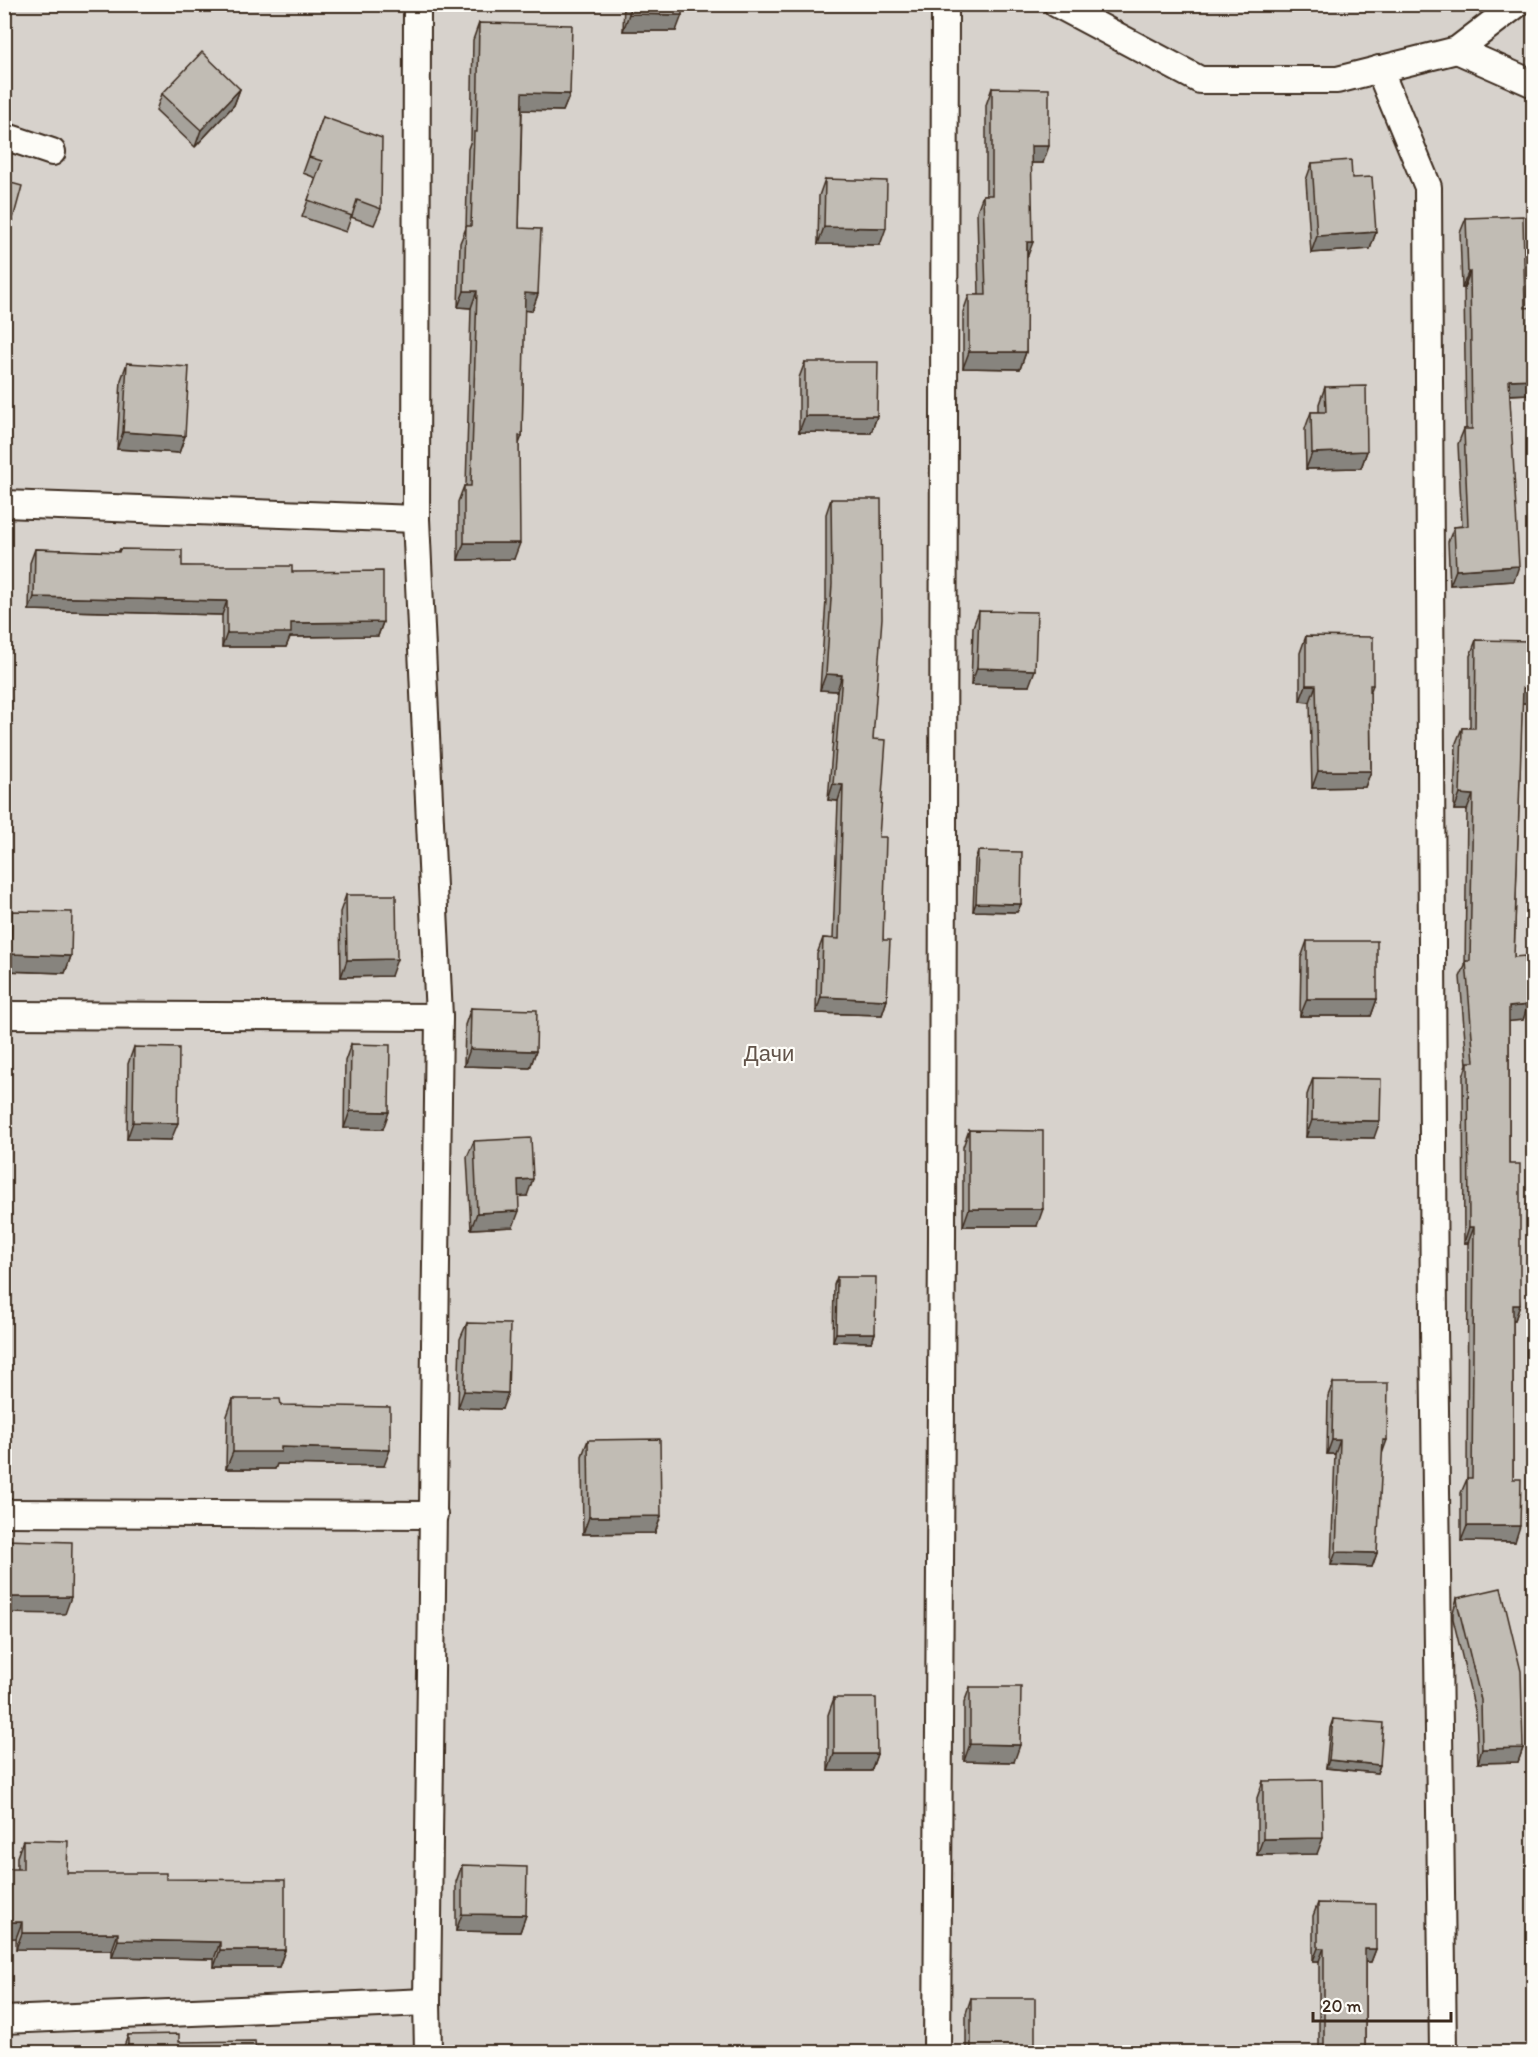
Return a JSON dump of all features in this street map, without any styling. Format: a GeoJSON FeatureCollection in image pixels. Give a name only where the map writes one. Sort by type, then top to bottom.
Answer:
{"type":"FeatureCollection","features":[{"type":"Feature","properties":{"kind":"lane"},"geometry":{"type":"LineString","coordinates":[[417,4],[416,519],[439,1017],[428,2052]]}},
{"type":"Feature","properties":{"kind":"lane"},"geometry":{"type":"LineString","coordinates":[[937,2052],[945,4]]}},
{"type":"Feature","properties":{"kind":"lane"},"geometry":{"type":"LineString","coordinates":[[1057,4],[1200,80],[1337,80],[1457,50],[1517,4]]}},
{"type":"Feature","properties":{"kind":"lane"},"geometry":{"type":"LineString","coordinates":[[1457,50],[1533,84]]}},
{"type":"Feature","properties":{"kind":"lane"},"geometry":{"type":"LineString","coordinates":[[1378,69],[1428,187],[1434,1329],[1443,2052]]}},
{"type":"Feature","properties":{"kind":"lane"},"geometry":{"type":"LineString","coordinates":[[4,136],[52,152]]}},
{"type":"Feature","properties":{"kind":"lane"},"geometry":{"type":"LineString","coordinates":[[4,504],[416,519]]}},
{"type":"Feature","properties":{"kind":"lane"},"geometry":{"type":"LineString","coordinates":[[4,1015],[439,1017]]}},
{"type":"Feature","properties":{"kind":"lane"},"geometry":{"type":"LineString","coordinates":[[4,1513],[434,1515]]}},
{"type":"Feature","properties":{"kind":"lane"},"geometry":{"type":"LineString","coordinates":[[4,2020],[427,2002]]}},
{"type":"Feature","properties":{"kind":"green space","name":"Дачи"},"geometry":{"type":"Polygon","coordinates":[[[5,5],[1533,5],[1533,2052],[5,2052],[5,5]]]}},
{"type":"Feature","properties":{"kind":"building"},"geometry":{"type":"Polygon","coordinates":[[[630,4],[682,4],[682,15],[629,14],[630,4]]]}},
{"type":"Feature","properties":{"kind":"building"},"geometry":{"type":"Polygon","coordinates":[[[479,23],[572,25],[570,94],[522,93],[519,228],[541,229],[538,294],[525,293],[522,436],[519,436],[520,543],[464,543],[464,486],[471,486],[477,291],[464,291],[466,226],[471,226],[474,132],[477,132],[479,23]]]}},
{"type":"Feature","properties":{"kind":"building"},"geometry":{"type":"Polygon","coordinates":[[[202,52],[240,89],[201,130],[162,94],[202,52]]]}},
{"type":"Feature","properties":{"kind":"building"},"geometry":{"type":"Polygon","coordinates":[[[992,88],[1049,89],[1049,146],[1031,146],[1033,242],[1027,242],[1026,352],[969,352],[969,295],[986,295],[983,195],[992,195],[992,88]]]}},
{"type":"Feature","properties":{"kind":"building"},"geometry":{"type":"Polygon","coordinates":[[[323,117],[382,138],[381,209],[357,200],[352,216],[308,200],[322,161],[309,157],[323,117]]]}},
{"type":"Feature","properties":{"kind":"building"},"geometry":{"type":"Polygon","coordinates":[[[1351,160],[1352,178],[1372,177],[1376,232],[1317,236],[1312,163],[1351,160]]]}},
{"type":"Feature","properties":{"kind":"building"},"geometry":{"type":"Polygon","coordinates":[[[825,179],[887,181],[886,228],[824,227],[825,179]]]}},
{"type":"Feature","properties":{"kind":"building"},"geometry":{"type":"Polygon","coordinates":[[[4,181],[22,186],[6,245],[4,245],[4,181]]]}},
{"type":"Feature","properties":{"kind":"building"},"geometry":{"type":"Polygon","coordinates":[[[1523,216],[1525,308],[1533,307],[1533,379],[1509,380],[1519,566],[1456,570],[1454,527],[1468,526],[1464,429],[1472,429],[1470,272],[1468,273],[1466,218],[1523,216]]]}},
{"type":"Feature","properties":{"kind":"building"},"geometry":{"type":"Polygon","coordinates":[[[805,362],[878,362],[877,416],[805,416],[805,362]]]}},
{"type":"Feature","properties":{"kind":"building"},"geometry":{"type":"Polygon","coordinates":[[[127,363],[189,367],[185,436],[123,432],[127,363]]]}},
{"type":"Feature","properties":{"kind":"building"},"geometry":{"type":"Polygon","coordinates":[[[1366,386],[1367,451],[1312,453],[1311,412],[1326,412],[1325,387],[1366,386]]]}},
{"type":"Feature","properties":{"kind":"building"},"geometry":{"type":"Polygon","coordinates":[[[831,499],[881,499],[882,618],[873,739],[886,740],[879,837],[886,837],[883,940],[890,940],[887,1000],[821,997],[823,938],[839,939],[843,785],[833,784],[842,675],[826,674],[832,584],[831,499]]]}},
{"type":"Feature","properties":{"kind":"building"},"geometry":{"type":"Polygon","coordinates":[[[35,549],[119,552],[120,549],[182,550],[182,566],[292,566],[292,572],[383,571],[383,622],[291,623],[291,633],[227,633],[227,601],[34,597],[35,549]]]}},
{"type":"Feature","properties":{"kind":"building"},"geometry":{"type":"Polygon","coordinates":[[[979,611],[1037,612],[1035,670],[977,668],[979,611]]]}},
{"type":"Feature","properties":{"kind":"building"},"geometry":{"type":"Polygon","coordinates":[[[1306,636],[1373,637],[1373,685],[1370,685],[1371,771],[1318,771],[1316,685],[1306,685],[1306,636]]]}},
{"type":"Feature","properties":{"kind":"building"},"geometry":{"type":"Polygon","coordinates":[[[1476,640],[1533,641],[1533,688],[1523,688],[1514,957],[1525,956],[1528,1005],[1509,1007],[1509,1164],[1520,1164],[1520,1305],[1513,1305],[1513,1479],[1521,1479],[1520,1526],[1467,1526],[1467,1478],[1472,1478],[1474,1227],[1469,1227],[1468,1062],[1474,1062],[1466,961],[1470,961],[1473,795],[1460,794],[1462,728],[1475,728],[1476,640]]]}},
{"type":"Feature","properties":{"kind":"building"},"geometry":{"type":"Polygon","coordinates":[[[978,851],[1022,852],[1021,904],[976,903],[978,851]]]}},
{"type":"Feature","properties":{"kind":"building"},"geometry":{"type":"Polygon","coordinates":[[[346,895],[396,895],[397,959],[347,960],[346,895]]]}},
{"type":"Feature","properties":{"kind":"building"},"geometry":{"type":"Polygon","coordinates":[[[12,911],[72,912],[71,956],[11,954],[12,911]]]}},
{"type":"Feature","properties":{"kind":"building"},"geometry":{"type":"Polygon","coordinates":[[[1307,941],[1377,941],[1377,999],[1307,999],[1307,941]]]}},
{"type":"Feature","properties":{"kind":"building"},"geometry":{"type":"Polygon","coordinates":[[[471,1008],[537,1010],[536,1051],[470,1049],[471,1008]]]}},
{"type":"Feature","properties":{"kind":"building"},"geometry":{"type":"Polygon","coordinates":[[[351,1044],[390,1045],[389,1112],[350,1111],[351,1044]]]}},
{"type":"Feature","properties":{"kind":"building"},"geometry":{"type":"Polygon","coordinates":[[[134,1047],[179,1048],[178,1123],[133,1122],[134,1047]]]}},
{"type":"Feature","properties":{"kind":"building"},"geometry":{"type":"Polygon","coordinates":[[[1313,1078],[1381,1079],[1380,1121],[1312,1120],[1313,1078]]]}},
{"type":"Feature","properties":{"kind":"building"},"geometry":{"type":"Polygon","coordinates":[[[969,1130],[1043,1131],[1043,1209],[969,1209],[969,1130]]]}},
{"type":"Feature","properties":{"kind":"building"},"geometry":{"type":"Polygon","coordinates":[[[531,1138],[533,1179],[518,1180],[519,1211],[477,1213],[474,1141],[531,1138]]]}},
{"type":"Feature","properties":{"kind":"building"},"geometry":{"type":"Polygon","coordinates":[[[837,1277],[876,1277],[875,1333],[836,1333],[837,1277]]]}},
{"type":"Feature","properties":{"kind":"building"},"geometry":{"type":"Polygon","coordinates":[[[467,1323],[510,1324],[508,1393],[464,1391],[467,1323]]]}},
{"type":"Feature","properties":{"kind":"building"},"geometry":{"type":"Polygon","coordinates":[[[1333,1383],[1388,1383],[1387,1440],[1383,1440],[1377,1553],[1336,1552],[1340,1440],[1332,1440],[1333,1383]]]}},
{"type":"Feature","properties":{"kind":"building"},"geometry":{"type":"Polygon","coordinates":[[[233,1399],[280,1399],[281,1405],[390,1407],[390,1450],[281,1447],[281,1452],[233,1452],[233,1399]]]}},
{"type":"Feature","properties":{"kind":"building"},"geometry":{"type":"Polygon","coordinates":[[[660,1439],[661,1516],[589,1517],[588,1440],[660,1439]]]}},
{"type":"Feature","properties":{"kind":"building"},"geometry":{"type":"Polygon","coordinates":[[[4,1540],[72,1542],[71,1597],[4,1597],[4,1540]]]}},
{"type":"Feature","properties":{"kind":"building"},"geometry":{"type":"Polygon","coordinates":[[[1501,1588],[1521,1671],[1523,1748],[1482,1749],[1481,1700],[1457,1598],[1501,1588]]]}},
{"type":"Feature","properties":{"kind":"building"},"geometry":{"type":"Polygon","coordinates":[[[970,1687],[1021,1687],[1020,1745],[970,1744],[970,1687]]]}},
{"type":"Feature","properties":{"kind":"building"},"geometry":{"type":"Polygon","coordinates":[[[834,1698],[876,1698],[877,1754],[834,1754],[834,1698]]]}},
{"type":"Feature","properties":{"kind":"building"},"geometry":{"type":"Polygon","coordinates":[[[1333,1719],[1383,1723],[1380,1765],[1329,1760],[1333,1719]]]}},
{"type":"Feature","properties":{"kind":"building"},"geometry":{"type":"Polygon","coordinates":[[[1322,1780],[1323,1838],[1263,1839],[1263,1781],[1322,1780]]]}},
{"type":"Feature","properties":{"kind":"building"},"geometry":{"type":"Polygon","coordinates":[[[23,1840],[68,1841],[67,1873],[166,1873],[166,1879],[285,1880],[285,1950],[220,1950],[220,1942],[118,1940],[118,1933],[22,1933],[22,1922],[4,1922],[4,1869],[23,1869],[23,1840]]]}},
{"type":"Feature","properties":{"kind":"building"},"geometry":{"type":"Polygon","coordinates":[[[462,1865],[527,1867],[526,1915],[462,1914],[462,1865]]]}},
{"type":"Feature","properties":{"kind":"building"},"geometry":{"type":"Polygon","coordinates":[[[1318,1903],[1376,1904],[1376,1949],[1365,1949],[1365,2052],[1324,2052],[1324,1948],[1318,1948],[1318,1903]]]}},
{"type":"Feature","properties":{"kind":"building"},"geometry":{"type":"Polygon","coordinates":[[[971,1998],[1035,1998],[1035,2052],[971,2052],[971,1998]]]}},
{"type":"Feature","properties":{"kind":"building"},"geometry":{"type":"Polygon","coordinates":[[[179,2034],[179,2042],[255,2041],[256,2052],[128,2052],[128,2035],[179,2034]]]}}]}
